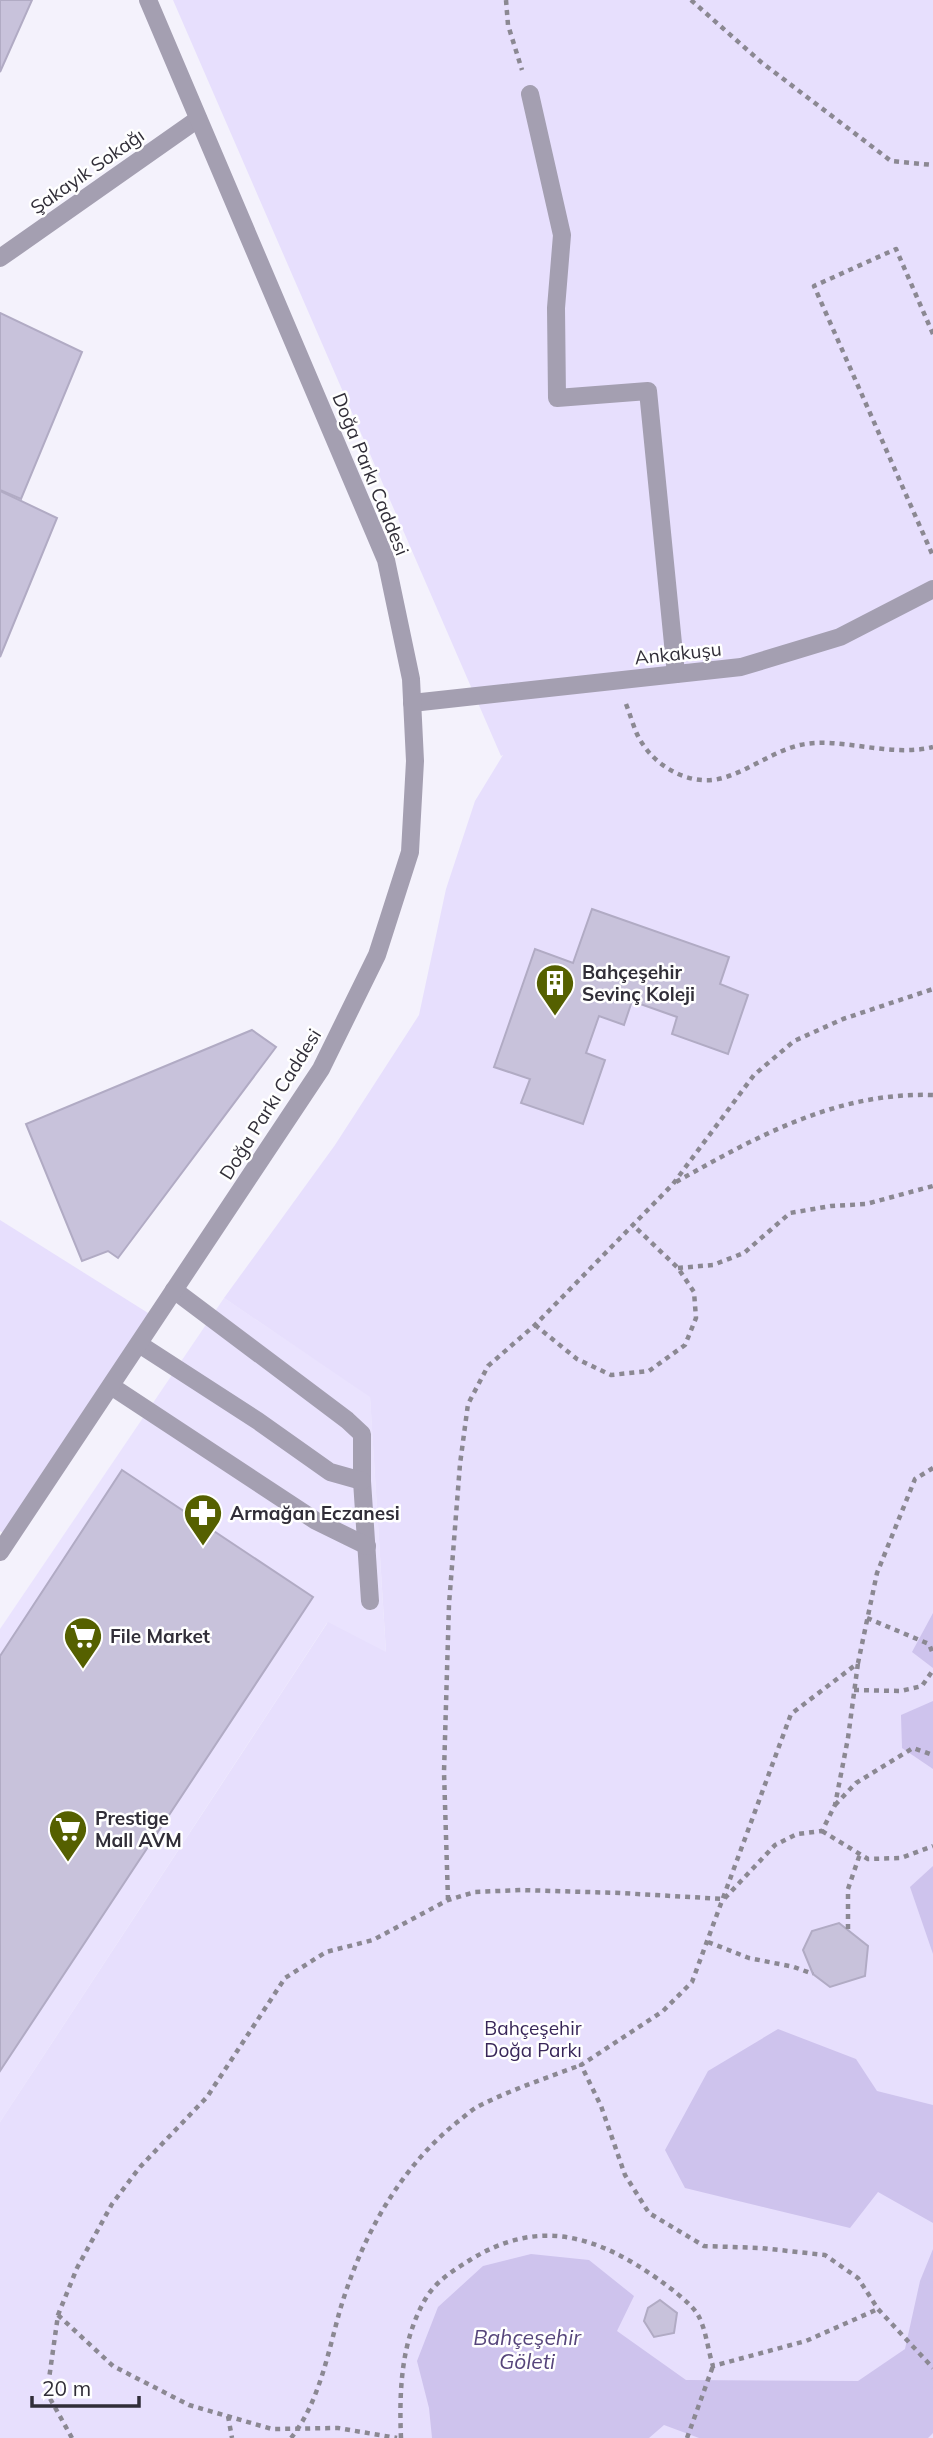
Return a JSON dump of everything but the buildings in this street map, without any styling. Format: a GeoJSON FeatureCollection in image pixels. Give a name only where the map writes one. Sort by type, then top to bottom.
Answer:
{"type":"FeatureCollection","features":[{"type":"Feature","properties":{"kind":"street","name":"Doğa Parkı Caddesi"},"geometry":{"type":"LineString","coordinates":[[0,1552],[321,1069],[377,955],[411,852],[415,761],[411,679],[386,560],[148,0]]}},
{"type":"Feature","properties":{"kind":"street"},"geometry":{"type":"LineString","coordinates":[[530,94],[562,235],[556,308],[557,398],[648,391],[676,674]]}},
{"type":"Feature","properties":{"kind":"street","name":"Şakayık Sokağı"},"geometry":{"type":"LineString","coordinates":[[0,258],[198,119]]}},
{"type":"Feature","properties":{"kind":"street","name":"Ankakuşu"},"geometry":{"type":"LineString","coordinates":[[412,703],[741,667],[840,637],[933,589]]}},
{"type":"Feature","properties":{"kind":"street"},"geometry":{"type":"LineString","coordinates":[[174,1290],[362,1434],[362,1481],[370,1601]]}},
{"type":"Feature","properties":{"kind":"street"},"geometry":{"type":"LineString","coordinates":[[139,1344],[258,1421],[330,1472],[362,1481]]}},
{"type":"Feature","properties":{"kind":"street"},"geometry":{"type":"LineString","coordinates":[[111,1386],[316,1521],[367,1546]]}},
{"type":"Feature","properties":{"kind":"path"},"geometry":{"type":"LineString","coordinates":[[506,0],[508,25],[530,94]]}},
{"type":"Feature","properties":{"kind":"path"},"geometry":{"type":"LineString","coordinates":[[691,0],[761,62],[891,161],[933,165]]}},
{"type":"Feature","properties":{"kind":"path"},"geometry":{"type":"LineString","coordinates":[[933,334],[896,249],[814,286],[933,556]]}},
{"type":"Feature","properties":{"kind":"path"},"geometry":{"type":"LineString","coordinates":[[618,680],[638,736],[653,757],[677,774],[699,780],[725,778],[800,745],[824,744],[890,750],[922,750],[933,747]]}},
{"type":"Feature","properties":{"kind":"path"},"geometry":{"type":"LineString","coordinates":[[448,1900],[444,1772],[449,1604],[460,1464],[468,1404],[488,1366],[535,1325],[673,1184],[754,1075],[794,1041],[843,1019],[933,989]]}},
{"type":"Feature","properties":{"kind":"path"},"geometry":{"type":"LineString","coordinates":[[673,1184],[746,1143],[804,1117],[843,1104],[890,1096],[933,1095]]}},
{"type":"Feature","properties":{"kind":"path"},"geometry":{"type":"LineString","coordinates":[[678,1268],[713,1265],[744,1253],[790,1213],[831,1206],[866,1204],[933,1186]]}},
{"type":"Feature","properties":{"kind":"path"},"geometry":{"type":"LineString","coordinates":[[535,1325],[577,1359],[611,1375],[649,1371],[685,1345],[696,1318],[694,1292],[678,1268],[633,1225]]}},
{"type":"Feature","properties":{"kind":"path"},"geometry":{"type":"LineString","coordinates":[[835,1805],[848,1738],[858,1663],[877,1573],[915,1479],[933,1468]]}},
{"type":"Feature","properties":{"kind":"path"},"geometry":{"type":"LineString","coordinates":[[867,1618],[929,1644],[933,1654]]}},
{"type":"Feature","properties":{"kind":"path"},"geometry":{"type":"LineString","coordinates":[[291,2438],[316,2391],[342,2302],[365,2244],[393,2192],[437,2139],[475,2108],[581,2065],[663,2011],[692,1982],[791,1714],[858,1663]]}},
{"type":"Feature","properties":{"kind":"path"},"geometry":{"type":"LineString","coordinates":[[854,1690],[901,1691],[922,1686],[933,1670]]}},
{"type":"Feature","properties":{"kind":"path"},"geometry":{"type":"LineString","coordinates":[[822,1830],[835,1805],[856,1783],[913,1748],[933,1755]]}},
{"type":"Feature","properties":{"kind":"path"},"geometry":{"type":"LineString","coordinates":[[72,2438],[47,2393],[58,2315],[77,2268],[112,2204],[141,2167],[207,2097],[285,1978],[327,1952],[373,1940],[448,1900],[475,1892],[521,1890],[724,1899],[775,1845],[797,1834],[822,1830],[868,1859],[901,1858],[933,1846]]}},
{"type":"Feature","properties":{"kind":"path"},"geometry":{"type":"LineString","coordinates":[[848,1929],[848,1889],[860,1854]]}},
{"type":"Feature","properties":{"kind":"path"},"geometry":{"type":"LineString","coordinates":[[708,1942],[749,1958],[794,1967],[814,1975]]}},
{"type":"Feature","properties":{"kind":"path"},"geometry":{"type":"LineString","coordinates":[[581,2065],[601,2106],[625,2175],[649,2213],[705,2246],[761,2248],[825,2255],[858,2278],[878,2309],[933,2368]]}},
{"type":"Feature","properties":{"kind":"path"},"geometry":{"type":"LineString","coordinates":[[58,2315],[113,2366],[188,2405],[272,2429],[338,2428],[399,2438],[400,2381],[407,2350],[426,2297],[446,2275],[477,2255],[513,2240],[544,2235],[577,2238],[609,2248],[643,2269],[669,2287],[697,2315],[713,2366],[687,2438]]}},
{"type":"Feature","properties":{"kind":"path"},"geometry":{"type":"LineString","coordinates":[[713,2366],[806,2341],[878,2309]]}},
{"type":"Feature","properties":{"kind":"path"},"geometry":{"type":"LineString","coordinates":[[228,2416],[232,2438]]}},
{"type":"Feature","properties":{"kind":"shaded area"},"geometry":{"type":"Polygon","coordinates":[[[224,1298],[370,1396],[386,1653],[327,1623],[0,2122],[0,1629],[224,1298]]]}},
{"type":"Feature","properties":{"kind":"green space","name":"Bahçeşehir Doğa Parkı"},"geometry":{"type":"Polygon","coordinates":[[[173,0],[933,0],[933,2438],[0,2438],[0,2122],[328,1622],[386,1652],[370,1397],[224,1298],[335,1145],[419,1015],[446,889],[475,801],[503,755],[501,756],[173,0]]]}},
{"type":"Feature","properties":{"kind":"green space"},"geometry":{"type":"Polygon","coordinates":[[[0,1220],[156,1318],[10,1537],[0,1531],[0,1220]]]}},
{"type":"Feature","properties":{"kind":"water"},"geometry":{"type":"Polygon","coordinates":[[[933,1613],[933,1668],[912,1652],[933,1613]]]}},
{"type":"Feature","properties":{"kind":"water"},"geometry":{"type":"Polygon","coordinates":[[[933,1701],[933,1769],[902,1748],[901,1715],[933,1701]]]}},
{"type":"Feature","properties":{"kind":"water"},"geometry":{"type":"Polygon","coordinates":[[[933,1866],[933,1954],[910,1887],[933,1866]]]}},
{"type":"Feature","properties":{"kind":"water"},"geometry":{"type":"Polygon","coordinates":[[[778,2029],[856,2059],[877,2091],[933,2105],[933,2223],[878,2192],[850,2228],[685,2188],[665,2150],[708,2071],[778,2029]]]}},
{"type":"Feature","properties":{"kind":"water","name":"Bahçeşehir Göleti"},"geometry":{"type":"Polygon","coordinates":[[[933,2249],[933,2433],[928,2438],[699,2438],[664,2425],[649,2438],[432,2438],[429,2408],[417,2361],[438,2307],[483,2266],[531,2254],[589,2260],[634,2296],[617,2331],[686,2380],[858,2381],[905,2349],[920,2281],[933,2249]]]}},
{"type":"Feature","properties":{"kind":"place","name":"Bahçeşehir Sevinç Koleji"},"geometry":{"type":"Point","coordinates":[555,1017]}},
{"type":"Feature","properties":{"kind":"place","name":"Armağan Eczanesi"},"geometry":{"type":"Point","coordinates":[203,1547]}},
{"type":"Feature","properties":{"kind":"place","name":"File Market"},"geometry":{"type":"Point","coordinates":[83,1670]}},
{"type":"Feature","properties":{"kind":"place","name":"Prestige Mall AVM"},"geometry":{"type":"Point","coordinates":[68,1863]}}]}
